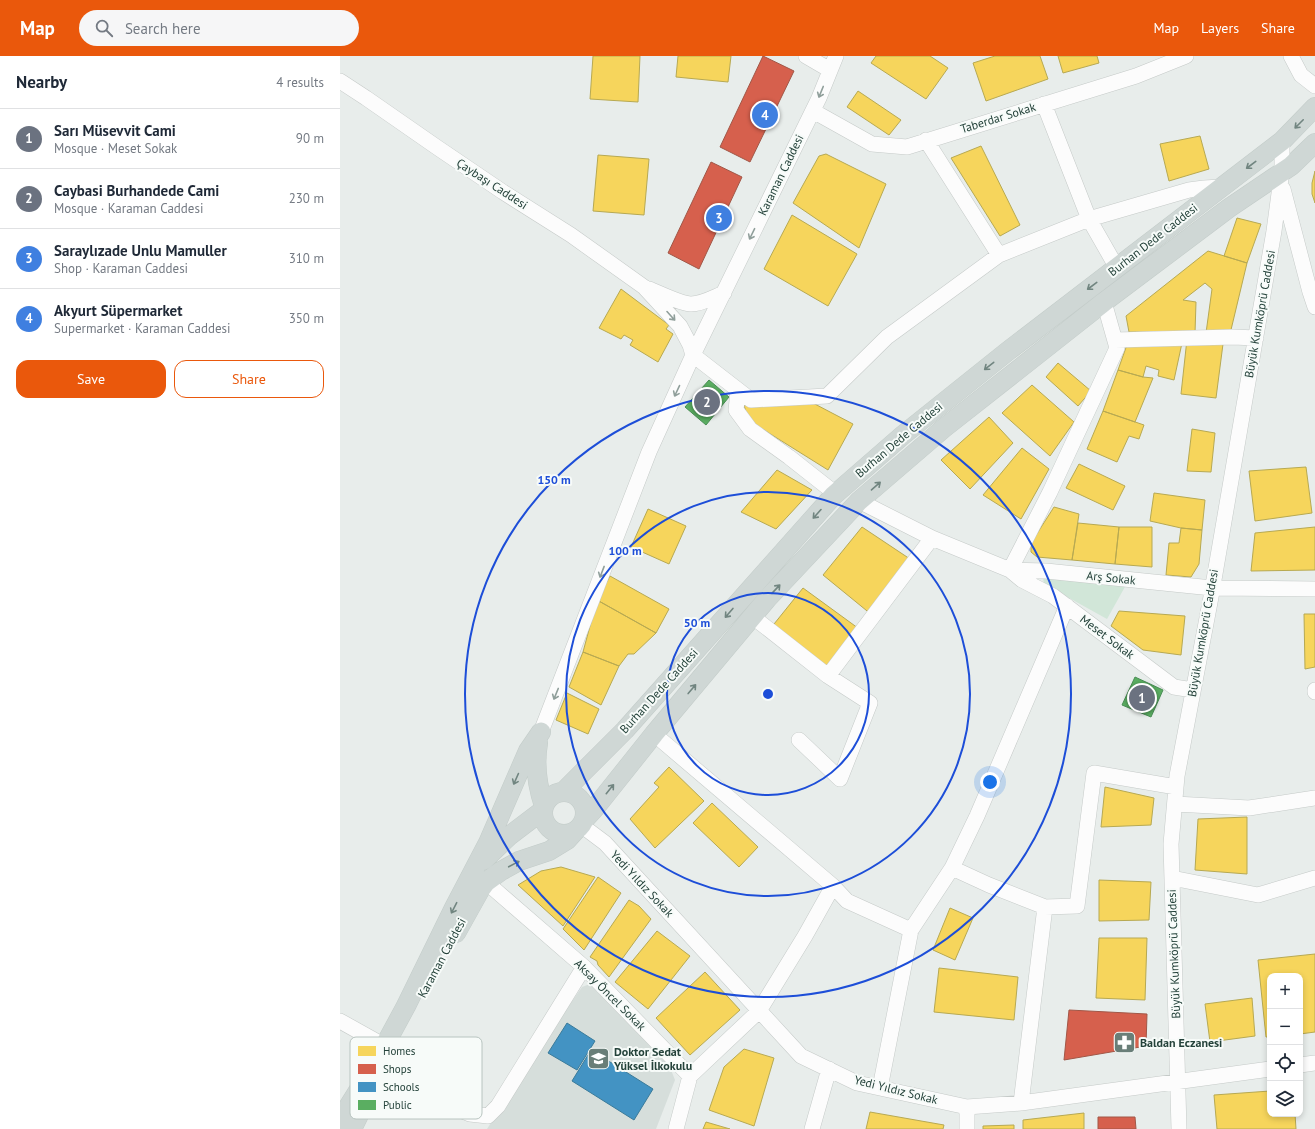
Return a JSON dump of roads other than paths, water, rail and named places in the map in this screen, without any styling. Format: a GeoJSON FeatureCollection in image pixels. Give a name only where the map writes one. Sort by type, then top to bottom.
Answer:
{"type":"FeatureCollection","features":[{"type":"Feature","properties":{"kind":"main road","name":"Burhan Dede Caddesi"},"geometry":{"type":"LineString","coordinates":[[564,791],[625,730],[836,494],[902,435],[1282,141],[1315,106]]}},
{"type":"Feature","properties":{"kind":"main road","name":"Burhan Dede Caddesi"},"geometry":{"type":"LineString","coordinates":[[581,825],[654,734],[767,599],[859,500],[944,428],[1104,302],[1229,208],[1281,176],[1315,143]]}},
{"type":"Feature","properties":{"kind":"main road"},"geometry":{"type":"LineString","coordinates":[[541,732],[535,766],[545,824],[556,833],[570,833],[581,825],[585,812],[584,805],[580,799],[570,792],[564,791],[552,795],[547,799],[543,808]]}},
{"type":"Feature","properties":{"kind":"main road","name":"Karaman Caddesi"},"geometry":{"type":"LineString","coordinates":[[394,1037],[468,910],[479,878],[488,843],[528,751],[541,732]]}},
{"type":"Feature","properties":{"kind":"main road","name":"Karaman Caddesi"},"geometry":{"type":"LineString","coordinates":[[479,878],[509,836],[543,808]]}},
{"type":"Feature","properties":{"kind":"main road","name":"Karaman Caddesi"},"geometry":{"type":"LineString","coordinates":[[479,878],[501,871],[519,861],[549,851],[567,840],[581,825]]}},
{"type":"Feature","properties":{"kind":"main road","name":"Karaman Caddesi"},"geometry":{"type":"LineString","coordinates":[[340,1120],[350,1106]]}},
{"type":"Feature","properties":{"kind":"main road","name":"Karaman Caddesi"},"geometry":{"type":"LineString","coordinates":[[352,1129],[356,1119]]}},
{"type":"Feature","properties":{"kind":"street"},"geometry":{"type":"LineString","coordinates":[[806,56],[833,63]]}},
{"type":"Feature","properties":{"kind":"street","name":"Taberdar Sokak"},"geometry":{"type":"LineString","coordinates":[[813,111],[872,144],[907,147],[1136,76],[1186,56]]}},
{"type":"Feature","properties":{"kind":"street"},"geometry":{"type":"LineString","coordinates":[[1291,56],[1301,75],[1315,86]]}},
{"type":"Feature","properties":{"kind":"street","name":"Karaman Caddesi"},"geometry":{"type":"LineString","coordinates":[[541,732],[649,452],[693,356],[813,111],[833,63]]}},
{"type":"Feature","properties":{"kind":"street","name":"Çaybaşı Caddesi"},"geometry":{"type":"LineString","coordinates":[[340,81],[503,192],[571,235],[644,287]]}},
{"type":"Feature","properties":{"kind":"street"},"geometry":{"type":"LineString","coordinates":[[1044,104],[1089,219],[1117,268]]}},
{"type":"Feature","properties":{"kind":"street"},"geometry":{"type":"LineString","coordinates":[[926,140],[999,255]]}},
{"type":"Feature","properties":{"kind":"street","name":"Büyük Kumköprü Caddesi"},"geometry":{"type":"LineString","coordinates":[[1179,1129],[1171,844],[1177,776],[1212,588],[1274,231],[1281,176],[1282,141]]}},
{"type":"Feature","properties":{"kind":"street"},"geometry":{"type":"LineString","coordinates":[[1281,176],[1315,307]]}},
{"type":"Feature","properties":{"kind":"street"},"geometry":{"type":"LineString","coordinates":[[644,287],[680,326],[690,345],[693,356],[751,400],[827,396],[887,337],[999,255],[1089,219],[1189,190],[1221,187]]}},
{"type":"Feature","properties":{"kind":"street"},"geometry":{"type":"LineString","coordinates":[[644,287],[673,299],[690,304],[706,301],[724,293]]}},
{"type":"Feature","properties":{"kind":"street"},"geometry":{"type":"LineString","coordinates":[[859,500],[932,538],[1010,570],[1050,492],[1117,348],[1104,302]]}},
{"type":"Feature","properties":{"kind":"street"},"geometry":{"type":"LineString","coordinates":[[1115,340],[1256,338]]}},
{"type":"Feature","properties":{"kind":"street"},"geometry":{"type":"LineString","coordinates":[[738,391],[736,410],[750,429],[836,494]]}},
{"type":"Feature","properties":{"kind":"street"},"geometry":{"type":"LineString","coordinates":[[828,676],[932,538]]}},
{"type":"Feature","properties":{"kind":"street","name":"Arş Sokak"},"geometry":{"type":"LineString","coordinates":[[1010,570],[1046,570],[1212,588],[1315,589]]}},
{"type":"Feature","properties":{"kind":"street","name":"Meset Sokak"},"geometry":{"type":"LineString","coordinates":[[1010,570],[1022,580],[1053,596],[1174,687],[1193,690]]}},
{"type":"Feature","properties":{"kind":"street"},"geometry":{"type":"LineString","coordinates":[[880,1088],[911,930],[952,868],[980,809],[1067,606]]}},
{"type":"Feature","properties":{"kind":"street"},"geometry":{"type":"LineString","coordinates":[[753,617],[828,676],[870,703],[840,780],[799,740]]}},
{"type":"Feature","properties":{"kind":"street"},"geometry":{"type":"LineString","coordinates":[[654,734],[833,886],[847,901],[911,930]]}},
{"type":"Feature","properties":{"kind":"street"},"geometry":{"type":"LineString","coordinates":[[952,868],[988,885],[1045,907],[1077,906],[1094,773],[1176,787]]}},
{"type":"Feature","properties":{"kind":"street"},"geometry":{"type":"LineString","coordinates":[[1175,804],[1249,808],[1315,798]]}},
{"type":"Feature","properties":{"kind":"street","name":"Yedi Yıldız Sokak"},"geometry":{"type":"LineString","coordinates":[[581,825],[605,843],[801,1056],[857,1083],[967,1107],[1021,1103],[1178,1083],[1267,1069]]}},
{"type":"Feature","properties":{"kind":"street","name":"Aksay Öncel Sokak"},"geometry":{"type":"LineString","coordinates":[[479,878],[584,967],[690,1076]]}},
{"type":"Feature","properties":{"kind":"street"},"geometry":{"type":"LineString","coordinates":[[1172,878],[1258,895],[1315,878]]}},
{"type":"Feature","properties":{"kind":"street"},"geometry":{"type":"LineString","coordinates":[[676,1129],[690,1076],[759,1011],[805,936],[833,886]]}},
{"type":"Feature","properties":{"kind":"street"},"geometry":{"type":"LineString","coordinates":[[1021,1103],[1045,907]]}},
{"type":"Feature","properties":{"kind":"street"},"geometry":{"type":"LineString","coordinates":[[482,1115],[488,1116],[498,1106],[584,967]]}},
{"type":"Feature","properties":{"kind":"street"},"geometry":{"type":"LineString","coordinates":[[340,1021],[368,1037]]}},
{"type":"Feature","properties":{"kind":"street"},"geometry":{"type":"LineString","coordinates":[[1303,1065],[1315,1063]]}},
{"type":"Feature","properties":{"kind":"street"},"geometry":{"type":"LineString","coordinates":[[812,1129],[829,1069]]}},
{"type":"Feature","properties":{"kind":"street"},"geometry":{"type":"LineString","coordinates":[[967,1107],[967,1129]]}},
{"type":"Feature","properties":{"kind":"place","name":"Akyurt Süpermarket"},"geometry":{"type":"Point","coordinates":[765,115]}},
{"type":"Feature","properties":{"kind":"place","name":"Saraylızade Unlu Mamuller"},"geometry":{"type":"Point","coordinates":[719,218]}},
{"type":"Feature","properties":{"kind":"place","name":"Caybasi Burhandede Cami"},"geometry":{"type":"Point","coordinates":[707,402]}},
{"type":"Feature","properties":{"kind":"place","name":"Sarı Müsevvit Cami"},"geometry":{"type":"Point","coordinates":[1142,698]}},
{"type":"Feature","properties":{"kind":"place","name":"Baldan Eczanesi"},"geometry":{"type":"Point","coordinates":[1125,1043]}},
{"type":"Feature","properties":{"kind":"place","name":"Doktor Sedat Yüksel İlkokulu"},"geometry":{"type":"Point","coordinates":[598,1059]}}]}
